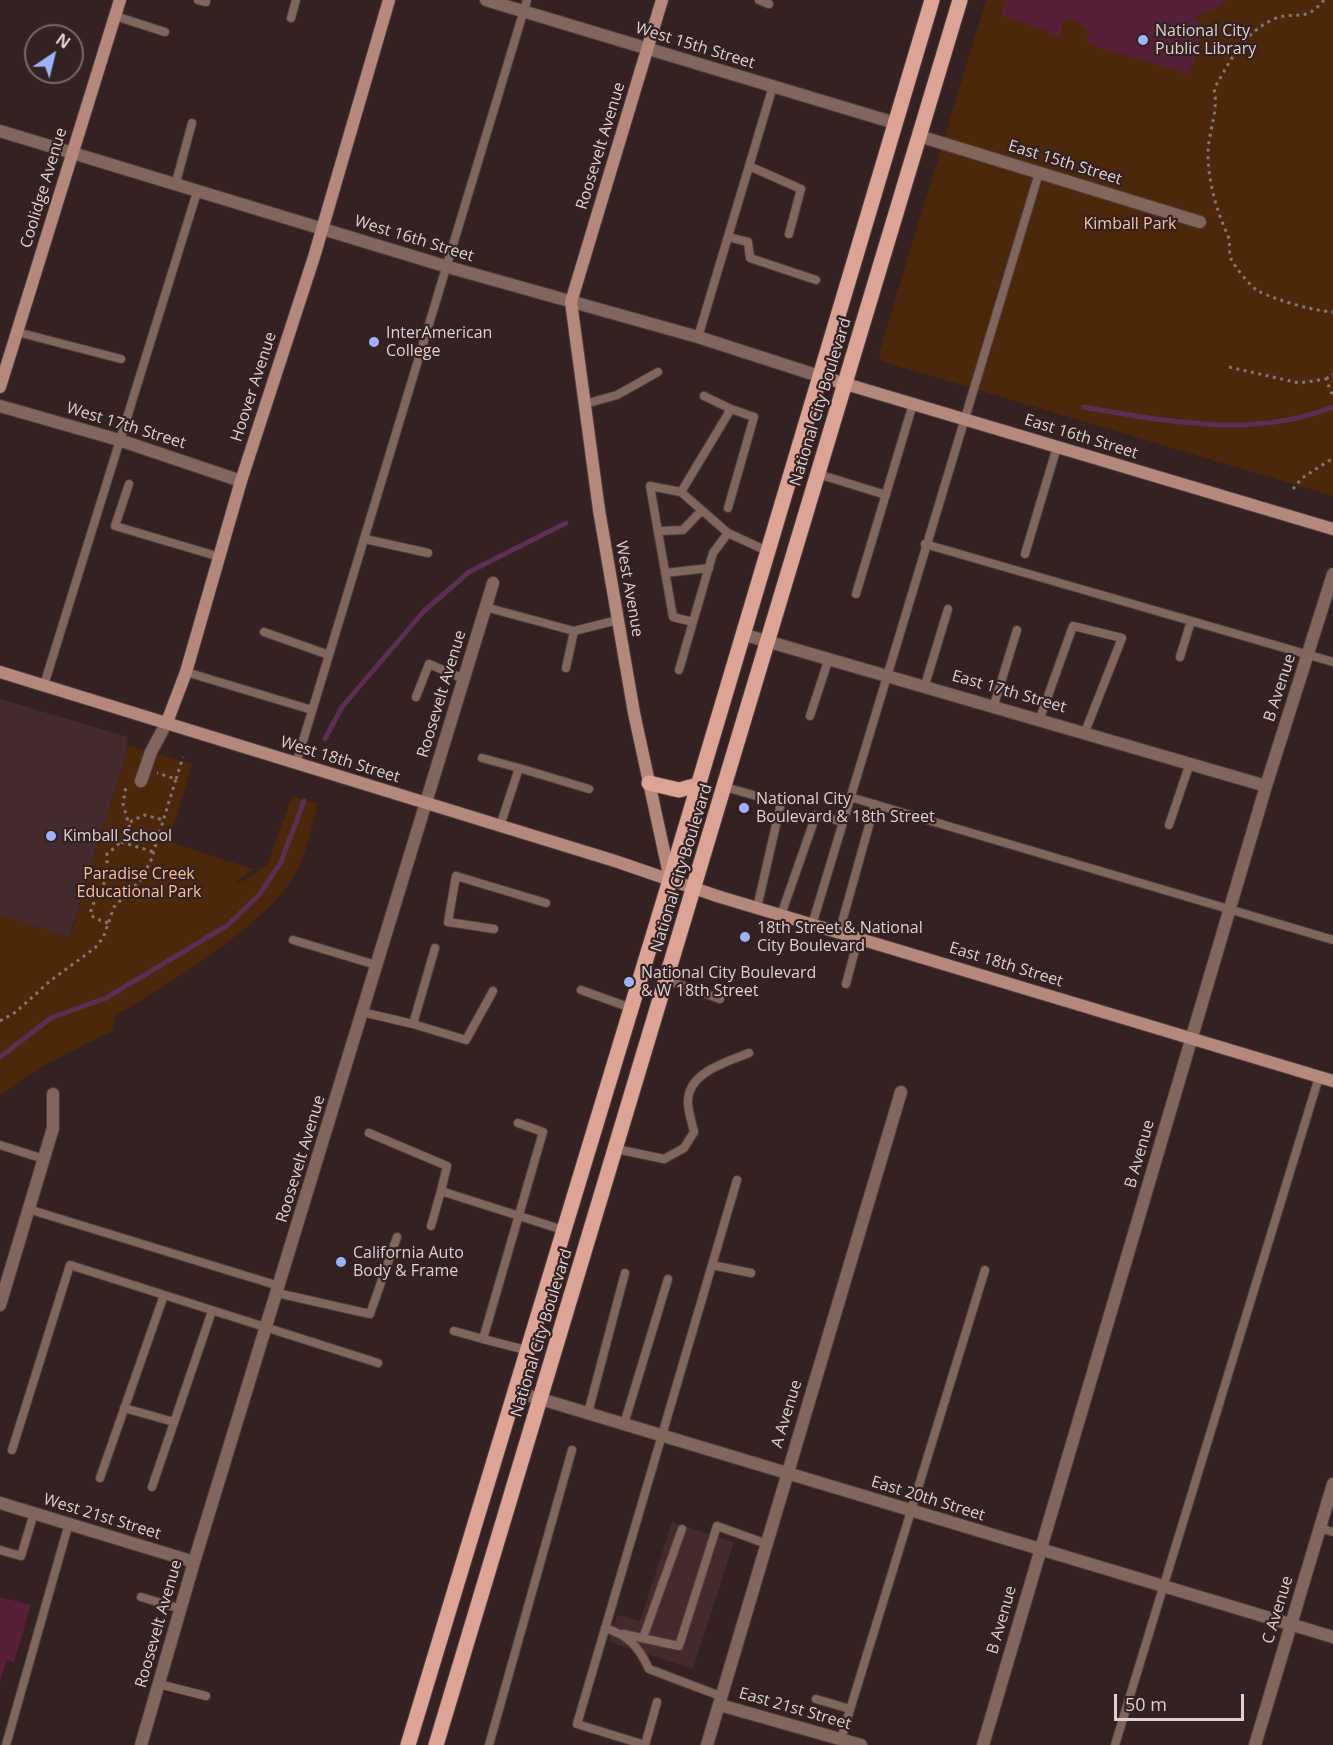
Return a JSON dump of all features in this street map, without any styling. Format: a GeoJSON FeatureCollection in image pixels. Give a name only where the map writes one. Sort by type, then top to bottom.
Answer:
{"type":"FeatureCollection","features":[{"type":"Feature","properties":{"kind":"main road","name":"National City Boulevard"},"geometry":{"type":"LineString","coordinates":[[408,1745],[670,880],[932,0]]}},
{"type":"Feature","properties":{"kind":"main road","name":"National City Boulevard"},"geometry":{"type":"LineString","coordinates":[[436,1745],[696,888],[960,0]]}},
{"type":"Feature","properties":{"kind":"main road"},"geometry":{"type":"LineString","coordinates":[[649,783],[679,790],[698,785]]}},
{"type":"Feature","properties":{"kind":"street","name":"Coolidge Avenue"},"geometry":{"type":"LineString","coordinates":[[0,387],[120,0]]}},
{"type":"Feature","properties":{"kind":"street","name":"Hoover Avenue"},"geometry":{"type":"LineString","coordinates":[[138,777],[167,722],[186,672],[241,481],[322,229],[389,0]]}},
{"type":"Feature","properties":{"kind":"street","name":"West 15th Street"},"geometry":{"type":"LineString","coordinates":[[486,0],[526,6],[647,49],[895,123]]}},
{"type":"Feature","properties":{"kind":"street","name":"Roosevelt Avenue"},"geometry":{"type":"LineString","coordinates":[[571,302],[662,0]]}},
{"type":"Feature","properties":{"kind":"street","name":"West 16th Street"},"geometry":{"type":"LineString","coordinates":[[0,131],[175,186],[698,338],[819,376]]}},
{"type":"Feature","properties":{"kind":"street","name":"East 15th Street"},"geometry":{"type":"LineString","coordinates":[[919,136],[1200,222]]}},
{"type":"Feature","properties":{"kind":"street","name":"West Avenue"},"geometry":{"type":"LineString","coordinates":[[571,302],[599,510],[649,783],[670,880]]}},
{"type":"Feature","properties":{"kind":"street","name":"East 16th Street"},"geometry":{"type":"LineString","coordinates":[[819,376],[1333,530]]}},
{"type":"Feature","properties":{"kind":"street","name":"West 17th Street"},"geometry":{"type":"LineString","coordinates":[[0,406],[119,440],[241,481]]}},
{"type":"Feature","properties":{"kind":"street","name":"B Avenue"},"geometry":{"type":"LineString","coordinates":[[983,1745],[1232,908],[1266,786],[1333,574]]}},
{"type":"Feature","properties":{"kind":"street","name":"Roosevelt Avenue"},"geometry":{"type":"LineString","coordinates":[[141,1745],[194,1562],[493,583]]}},
{"type":"Feature","properties":{"kind":"street","name":"East 17th Street"},"geometry":{"type":"LineString","coordinates":[[742,634],[1040,718],[1266,786]]}},
{"type":"Feature","properties":{"kind":"street","name":"West 18th Street"},"geometry":{"type":"LineString","coordinates":[[0,672],[670,880]]}},
{"type":"Feature","properties":{"kind":"street","name":"East 18th Street"},"geometry":{"type":"LineString","coordinates":[[670,880],[838,933],[1333,1081]]}},
{"type":"Feature","properties":{"kind":"street","name":"A Avenue"},"geometry":{"type":"LineString","coordinates":[[707,1745],[901,1092]]}},
{"type":"Feature","properties":{"kind":"street"},"geometry":{"type":"LineString","coordinates":[[0,1305],[53,1128],[53,1094]]}},
{"type":"Feature","properties":{"kind":"street","name":"East 20th Street"},"geometry":{"type":"LineString","coordinates":[[514,1391],[1333,1637]]}},
{"type":"Feature","properties":{"kind":"street","name":"C Avenue"},"geometry":{"type":"LineString","coordinates":[[1255,1745],[1333,1484]]}},
{"type":"Feature","properties":{"kind":"street","name":"West 21st Street"},"geometry":{"type":"LineString","coordinates":[[0,1503],[194,1562]]}},
{"type":"Feature","properties":{"kind":"street","name":"East 21st Street"},"geometry":{"type":"LineString","coordinates":[[721,1701],[861,1745]]}},
{"type":"Feature","properties":{"kind":"lane"},"geometry":{"type":"LineString","coordinates":[[291,18],[296,0]]}},
{"type":"Feature","properties":{"kind":"lane"},"geometry":{"type":"LineString","coordinates":[[759,0],[770,4]]}},
{"type":"Feature","properties":{"kind":"lane"},"geometry":{"type":"LineString","coordinates":[[296,764],[526,6]]}},
{"type":"Feature","properties":{"kind":"lane"},"geometry":{"type":"LineString","coordinates":[[115,16],[165,32]]}},
{"type":"Feature","properties":{"kind":"lane"},"geometry":{"type":"LineString","coordinates":[[698,338],[773,87]]}},
{"type":"Feature","properties":{"kind":"lane"},"geometry":{"type":"LineString","coordinates":[[175,186],[192,123]]}},
{"type":"Feature","properties":{"kind":"lane"},"geometry":{"type":"LineString","coordinates":[[749,166],[801,189],[789,234]]}},
{"type":"Feature","properties":{"kind":"lane"},"geometry":{"type":"LineString","coordinates":[[812,925],[925,544],[1039,173]]}},
{"type":"Feature","properties":{"kind":"lane"},"geometry":{"type":"LineString","coordinates":[[44,685],[196,192]]}},
{"type":"Feature","properties":{"kind":"lane"},"geometry":{"type":"LineString","coordinates":[[728,237],[748,242],[750,258],[816,279]]}},
{"type":"Feature","properties":{"kind":"lane"},"geometry":{"type":"LineString","coordinates":[[17,332],[121,359]]}},
{"type":"Feature","properties":{"kind":"lane"},"geometry":{"type":"LineString","coordinates":[[585,404],[617,395],[658,372]]}},
{"type":"Feature","properties":{"kind":"lane"},"geometry":{"type":"LineString","coordinates":[[704,396],[754,417],[728,508]]}},
{"type":"Feature","properties":{"kind":"lane"},"geometry":{"type":"LineString","coordinates":[[856,594],[914,404]]}},
{"type":"Feature","properties":{"kind":"lane"},"geometry":{"type":"LineString","coordinates":[[681,492],[731,409]]}},
{"type":"Feature","properties":{"kind":"lane"},"geometry":{"type":"LineString","coordinates":[[1025,554],[1057,447]]}},
{"type":"Feature","properties":{"kind":"lane"},"geometry":{"type":"LineString","coordinates":[[818,474],[886,495]]}},
{"type":"Feature","properties":{"kind":"lane"},"geometry":{"type":"LineString","coordinates":[[129,484],[115,526],[220,557]]}},
{"type":"Feature","properties":{"kind":"lane"},"geometry":{"type":"LineString","coordinates":[[693,622],[673,617],[650,486],[681,492],[728,533],[767,551]]}},
{"type":"Feature","properties":{"kind":"lane"},"geometry":{"type":"LineString","coordinates":[[658,531],[683,530],[701,511]]}},
{"type":"Feature","properties":{"kind":"lane"},"geometry":{"type":"LineString","coordinates":[[679,670],[713,553],[728,533]]}},
{"type":"Feature","properties":{"kind":"lane"},"geometry":{"type":"LineString","coordinates":[[365,539],[428,553]]}},
{"type":"Feature","properties":{"kind":"lane"},"geometry":{"type":"LineString","coordinates":[[925,544],[1333,662]]}},
{"type":"Feature","properties":{"kind":"lane"},"geometry":{"type":"LineString","coordinates":[[665,573],[709,568]]}},
{"type":"Feature","properties":{"kind":"lane"},"geometry":{"type":"LineString","coordinates":[[485,607],[574,631],[618,620]]}},
{"type":"Feature","properties":{"kind":"lane"},"geometry":{"type":"LineString","coordinates":[[925,685],[948,609]]}},
{"type":"Feature","properties":{"kind":"lane"},"geometry":{"type":"LineString","coordinates":[[1180,657],[1191,621]]}},
{"type":"Feature","properties":{"kind":"lane"},"geometry":{"type":"LineString","coordinates":[[1040,718],[1073,626],[1122,638],[1085,732]]}},
{"type":"Feature","properties":{"kind":"lane"},"geometry":{"type":"LineString","coordinates":[[994,705],[1017,630]]}},
{"type":"Feature","properties":{"kind":"lane"},"geometry":{"type":"LineString","coordinates":[[566,668],[574,631]]}},
{"type":"Feature","properties":{"kind":"lane"},"geometry":{"type":"LineString","coordinates":[[264,633],[329,655]]}},
{"type":"Feature","properties":{"kind":"lane"},"geometry":{"type":"LineString","coordinates":[[810,717],[829,658]]}},
{"type":"Feature","properties":{"kind":"lane"},"geometry":{"type":"LineString","coordinates":[[416,697],[429,664],[464,679]]}},
{"type":"Feature","properties":{"kind":"lane"},"geometry":{"type":"LineString","coordinates":[[186,672],[312,710]]}},
{"type":"Feature","properties":{"kind":"lane"},"geometry":{"type":"LineString","coordinates":[[482,758],[589,789]]}},
{"type":"Feature","properties":{"kind":"lane"},"geometry":{"type":"LineString","coordinates":[[1169,825],[1190,763]]}},
{"type":"Feature","properties":{"kind":"lane"},"geometry":{"type":"LineString","coordinates":[[500,826],[519,768]]}},
{"type":"Feature","properties":{"kind":"lane"},"geometry":{"type":"LineString","coordinates":[[725,787],[781,803],[757,908]]}},
{"type":"Feature","properties":{"kind":"lane"},"geometry":{"type":"LineString","coordinates":[[850,796],[1232,908],[1333,940]]}},
{"type":"Feature","properties":{"kind":"lane"},"geometry":{"type":"LineString","coordinates":[[838,933],[874,804]]}},
{"type":"Feature","properties":{"kind":"lane"},"geometry":{"type":"LineString","coordinates":[[781,915],[816,815],[843,822]]}},
{"type":"Feature","properties":{"kind":"lane"},"geometry":{"type":"LineString","coordinates":[[494,929],[448,922],[456,876],[546,903]]}},
{"type":"Feature","properties":{"kind":"lane"},"geometry":{"type":"LineString","coordinates":[[846,984],[858,939]]}},
{"type":"Feature","properties":{"kind":"lane"},"geometry":{"type":"LineString","coordinates":[[293,940],[376,965]]}},
{"type":"Feature","properties":{"kind":"lane"},"geometry":{"type":"LineString","coordinates":[[413,1024],[435,948]]}},
{"type":"Feature","properties":{"kind":"lane"},"geometry":{"type":"LineString","coordinates":[[667,980],[720,999]]}},
{"type":"Feature","properties":{"kind":"lane"},"geometry":{"type":"LineString","coordinates":[[581,990],[631,1008]]}},
{"type":"Feature","properties":{"kind":"lane"},"geometry":{"type":"LineString","coordinates":[[362,1012],[466,1040],[493,991]]}},
{"type":"Feature","properties":{"kind":"lane"},"geometry":{"type":"LineString","coordinates":[[616,1149],[664,1160],[684,1148],[694,1132],[687,1102],[696,1080],[717,1065],[749,1053]]}},
{"type":"Feature","properties":{"kind":"lane"},"geometry":{"type":"LineString","coordinates":[[1115,1745],[1319,1077]]}},
{"type":"Feature","properties":{"kind":"lane"},"geometry":{"type":"LineString","coordinates":[[483,1339],[543,1132],[518,1124]]}},
{"type":"Feature","properties":{"kind":"lane"},"geometry":{"type":"LineString","coordinates":[[369,1133],[447,1166],[431,1226]]}},
{"type":"Feature","properties":{"kind":"lane"},"geometry":{"type":"LineString","coordinates":[[0,1145],[44,1159]]}},
{"type":"Feature","properties":{"kind":"lane"},"geometry":{"type":"LineString","coordinates":[[657,1702],[645,1745],[578,1724],[660,1436],[737,1180]]}},
{"type":"Feature","properties":{"kind":"lane"},"geometry":{"type":"LineString","coordinates":[[441,1191],[563,1230]]}},
{"type":"Feature","properties":{"kind":"lane"},"geometry":{"type":"LineString","coordinates":[[28,1209],[278,1289],[370,1314],[397,1237]]}},
{"type":"Feature","properties":{"kind":"lane"},"geometry":{"type":"LineString","coordinates":[[12,1450],[70,1264],[266,1329],[378,1363]]}},
{"type":"Feature","properties":{"kind":"lane"},"geometry":{"type":"LineString","coordinates":[[712,1264],[751,1274]]}},
{"type":"Feature","properties":{"kind":"lane"},"geometry":{"type":"LineString","coordinates":[[841,1739],[985,1270]]}},
{"type":"Feature","properties":{"kind":"lane"},"geometry":{"type":"LineString","coordinates":[[588,1413],[625,1273]]}},
{"type":"Feature","properties":{"kind":"lane"},"geometry":{"type":"LineString","coordinates":[[624,1424],[668,1280]]}},
{"type":"Feature","properties":{"kind":"lane"},"geometry":{"type":"LineString","coordinates":[[100,1478],[164,1295]]}},
{"type":"Feature","properties":{"kind":"lane"},"geometry":{"type":"LineString","coordinates":[[152,1487],[212,1311]]}},
{"type":"Feature","properties":{"kind":"lane"},"geometry":{"type":"LineString","coordinates":[[454,1331],[526,1350]]}},
{"type":"Feature","properties":{"kind":"lane"},"geometry":{"type":"LineString","coordinates":[[124,1408],[174,1422]]}},
{"type":"Feature","properties":{"kind":"lane"},"geometry":{"type":"LineString","coordinates":[[489,1745],[572,1450]]}},
{"type":"Feature","properties":{"kind":"lane"},"geometry":{"type":"LineString","coordinates":[[0,1550],[21,1556],[34,1513]]}},
{"type":"Feature","properties":{"kind":"lane"},"geometry":{"type":"LineString","coordinates":[[6,1745],[69,1523]]}},
{"type":"Feature","properties":{"kind":"lane"},"geometry":{"type":"LineString","coordinates":[[605,1628],[679,1646],[717,1526],[767,1544]]}},
{"type":"Feature","properties":{"kind":"lane"},"geometry":{"type":"LineString","coordinates":[[1320,1528],[1333,1532]]}},
{"type":"Feature","properties":{"kind":"lane"},"geometry":{"type":"LineString","coordinates":[[643,1638],[682,1529]]}},
{"type":"Feature","properties":{"kind":"lane"},"geometry":{"type":"LineString","coordinates":[[141,1597],[181,1609]]}},
{"type":"Feature","properties":{"kind":"lane"},"geometry":{"type":"LineString","coordinates":[[623,1634],[641,1652],[649,1669],[721,1701]]}},
{"type":"Feature","properties":{"kind":"lane"},"geometry":{"type":"LineString","coordinates":[[159,1684],[206,1696]]}},
{"type":"Feature","properties":{"kind":"lane"},"geometry":{"type":"LineString","coordinates":[[816,1699],[850,1709]]}},
{"type":"Feature","properties":{"kind":"path"},"geometry":{"type":"LineString","coordinates":[[1324,0],[1305,16],[1276,18],[1242,40],[1214,88],[1217,101],[1209,134],[1208,155],[1210,183],[1219,219],[1229,240],[1231,259],[1256,290],[1320,311],[1333,312]]}},
{"type":"Feature","properties":{"kind":"path"},"geometry":{"type":"LineString","coordinates":[[1229,367],[1299,383],[1326,379],[1333,374]]}},
{"type":"Feature","properties":{"kind":"path"},"geometry":{"type":"LineString","coordinates":[[1326,379],[1333,397]]}},
{"type":"Feature","properties":{"kind":"path"},"geometry":{"type":"LineString","coordinates":[[1293,489],[1302,478],[1333,458]]}},
{"type":"Feature","properties":{"kind":"path"},"geometry":{"type":"LineString","coordinates":[[0,1021],[16,1012],[50,981],[95,948],[114,907],[141,880],[154,852],[183,757]]}},
{"type":"Feature","properties":{"kind":"path"},"geometry":{"type":"LineString","coordinates":[[108,923],[94,918],[90,913],[107,878],[107,854],[121,842],[130,829],[130,822],[123,804],[138,777],[176,779]]}},
{"type":"Feature","properties":{"kind":"path"},"geometry":{"type":"LineString","coordinates":[[130,822],[144,815],[164,820]]}},
{"type":"Feature","properties":{"kind":"path"},"geometry":{"type":"LineString","coordinates":[[121,842],[154,852]]}},
{"type":"Feature","properties":{"kind":"shaded area","name":"Kimball School"},"geometry":{"type":"Polygon","coordinates":[[[0,699],[128,737],[126,756],[69,937],[0,916],[0,699]]]}},
{"type":"Feature","properties":{"kind":"shaded area"},"geometry":{"type":"Polygon","coordinates":[[[672,1522],[734,1542],[693,1669],[609,1642],[617,1615],[640,1621],[672,1522]]]}},
{"type":"Feature","properties":{"kind":"green space","name":"Kimball Park"},"geometry":{"type":"Polygon","coordinates":[[[986,0],[1333,0],[1333,496],[881,361],[879,353],[986,0]]]}},
{"type":"Feature","properties":{"kind":"green space","name":"Paradise Creek Educational Park"},"geometry":{"type":"Polygon","coordinates":[[[127,745],[192,764],[169,842],[254,869],[235,882],[243,881],[267,865],[292,796],[318,804],[305,852],[298,870],[278,897],[236,935],[186,972],[115,1016],[112,1031],[41,1067],[0,1095],[0,916],[70,937],[126,756],[127,745]]]}},
{"type":"Feature","properties":{"kind":"building","name":"National City Public Library"},"geometry":{"type":"Polygon","coordinates":[[[1007,0],[1226,0],[1221,6],[1195,16],[1204,26],[1189,74],[1088,44],[1086,27],[1066,17],[1059,36],[1001,15],[1007,0]]]}},
{"type":"Feature","properties":{"kind":"building"},"geometry":{"type":"Polygon","coordinates":[[[0,1597],[31,1605],[14,1662],[7,1660],[0,1681],[0,1597]]]}},
{"type":"Feature","properties":{"kind":"waterway"},"geometry":{"type":"LineString","coordinates":[[1083,407],[1177,422],[1240,425],[1302,417],[1333,407]]}},
{"type":"Feature","properties":{"kind":"waterway"},"geometry":{"type":"LineString","coordinates":[[325,739],[342,707],[424,611],[469,572],[566,523]]}},
{"type":"Feature","properties":{"kind":"waterway"},"geometry":{"type":"LineString","coordinates":[[0,1057],[51,1018],[106,998],[228,925],[259,895],[281,862],[304,801]]}},
{"type":"Feature","properties":{"kind":"place","name":"National City Public Library"},"geometry":{"type":"Point","coordinates":[1143,40]}},
{"type":"Feature","properties":{"kind":"place","name":"InterAmerican College"},"geometry":{"type":"Point","coordinates":[374,342]}},
{"type":"Feature","properties":{"kind":"place","name":"National City Boulevard & 18th Street"},"geometry":{"type":"Point","coordinates":[744,808]}},
{"type":"Feature","properties":{"kind":"place","name":"Kimball School"},"geometry":{"type":"Point","coordinates":[51,836]}},
{"type":"Feature","properties":{"kind":"place","name":"18th Street & National City Boulevard"},"geometry":{"type":"Point","coordinates":[745,937]}},
{"type":"Feature","properties":{"kind":"place","name":"National City Boulevard & W 18th Street"},"geometry":{"type":"Point","coordinates":[629,982]}},
{"type":"Feature","properties":{"kind":"place","name":"California Auto Body & Frame"},"geometry":{"type":"Point","coordinates":[341,1262]}}]}
